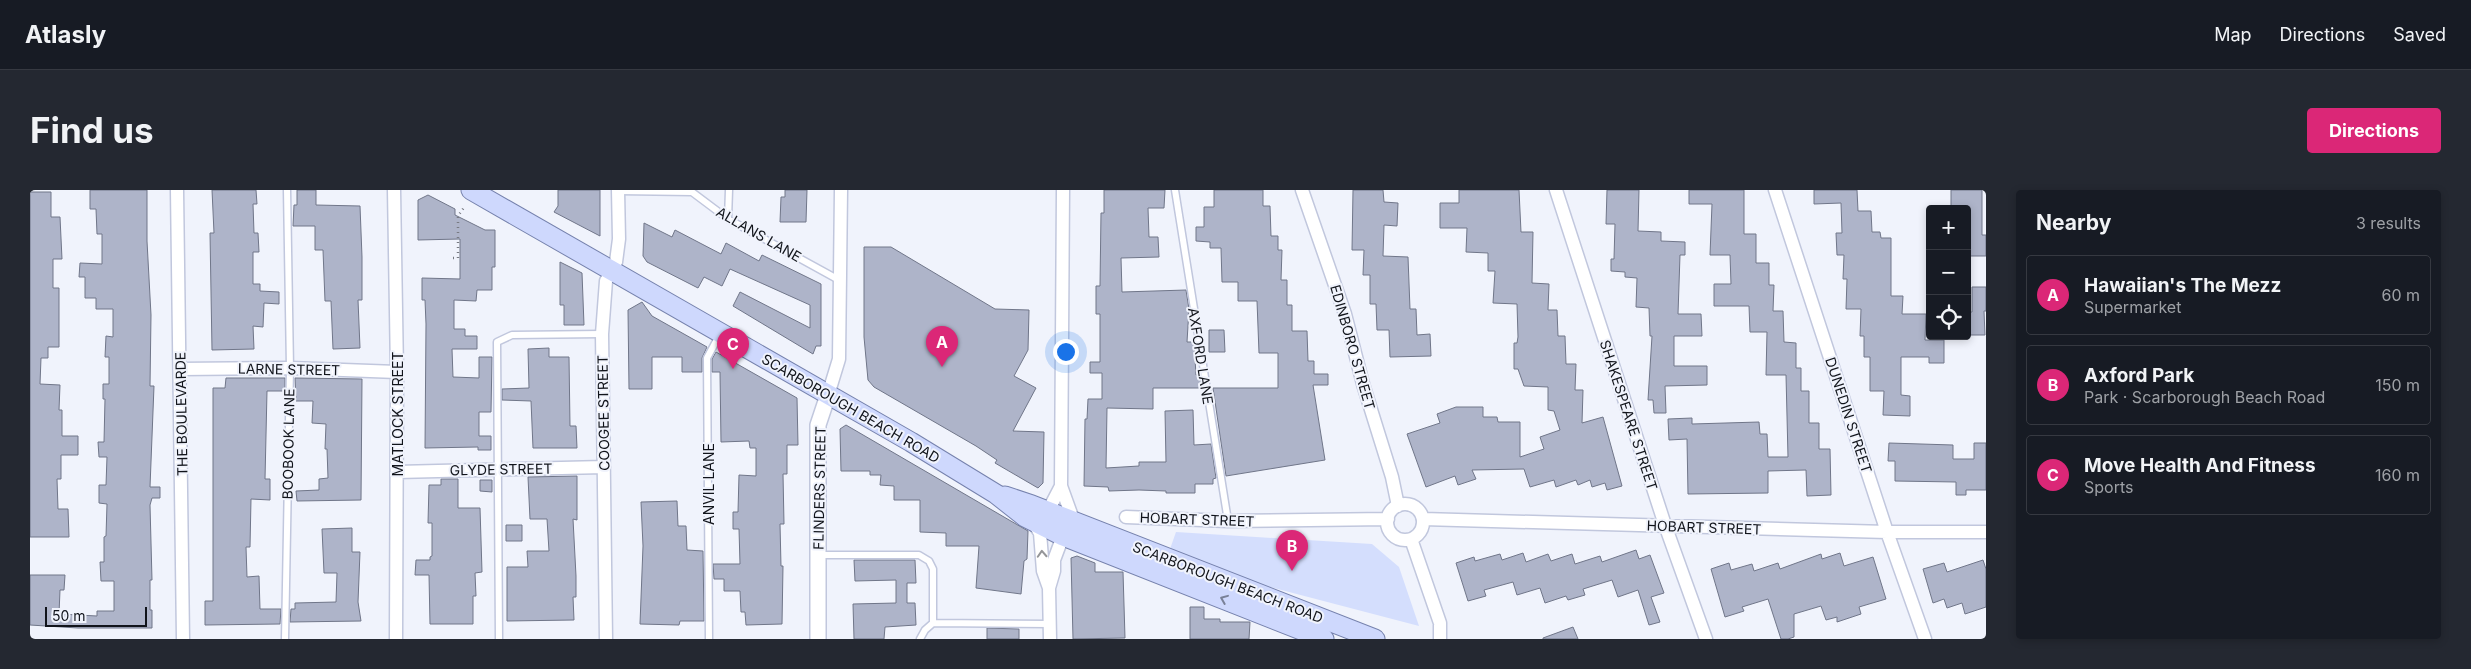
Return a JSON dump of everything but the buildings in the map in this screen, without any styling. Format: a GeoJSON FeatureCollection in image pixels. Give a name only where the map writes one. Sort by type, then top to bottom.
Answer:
{"type":"FeatureCollection","features":[{"type":"Feature","properties":{"kind":"main road","name":"SCARBOROUGH BEACH ROAD"},"geometry":{"type":"LineString","coordinates":[[468,198],[611,270],[996,494],[1040,516],[1306,629],[1375,639]]}},
{"type":"Feature","properties":{"kind":"street","name":"THE BOULEVARDE"},"geometry":{"type":"LineString","coordinates":[[177,190],[183,639]]}},
{"type":"Feature","properties":{"kind":"street","name":"MATLOCK STREET"},"geometry":{"type":"LineString","coordinates":[[394,190],[397,372],[396,639]]}},
{"type":"Feature","properties":{"kind":"street","name":"COOGEE STREET"},"geometry":{"type":"LineString","coordinates":[[606,639],[602,334],[606,281],[616,262],[619,239],[618,190]]}},
{"type":"Feature","properties":{"kind":"street","name":"FLINDERS STREET"},"geometry":{"type":"LineString","coordinates":[[818,639],[818,425],[839,359],[841,190]]}},
{"type":"Feature","properties":{"kind":"street"},"geometry":{"type":"LineString","coordinates":[[1049,588],[1054,571],[1054,560],[1068,529],[1062,486],[1063,190]]}},
{"type":"Feature","properties":{"kind":"street","name":"EDINBORO STREET"},"geometry":{"type":"LineString","coordinates":[[1302,190],[1345,314],[1363,384],[1392,477],[1398,506]]}},
{"type":"Feature","properties":{"kind":"street","name":"SHAKESPEARE STREET"},"geometry":{"type":"LineString","coordinates":[[1556,190],[1666,525],[1706,639]]}},
{"type":"Feature","properties":{"kind":"street","name":"DUNEDIN STREET"},"geometry":{"type":"LineString","coordinates":[[1775,190],[1887,532],[1925,639]]}},
{"type":"Feature","properties":{"kind":"street","name":"LARNE STREET"},"geometry":{"type":"LineString","coordinates":[[180,369],[290,368],[397,372]]}},
{"type":"Feature","properties":{"kind":"street","name":"GLYDE STREET"},"geometry":{"type":"LineString","coordinates":[[397,472],[604,467]]}},
{"type":"Feature","properties":{"kind":"street"},"geometry":{"type":"LineString","coordinates":[[1050,639],[1049,588],[1043,571],[1040,516],[1062,486]]}},
{"type":"Feature","properties":{"kind":"street"},"geometry":{"type":"LineString","coordinates":[[1404,505],[1416,508],[1423,519],[1421,531],[1411,539],[1402,540],[1396,537],[1388,528],[1388,519],[1391,512],[1398,506],[1404,505]]}},
{"type":"Feature","properties":{"kind":"street","name":"HOBART STREET"},"geometry":{"type":"LineString","coordinates":[[1126,517],[1228,521],[1388,519]]}},
{"type":"Feature","properties":{"kind":"street","name":"HOBART STREET"},"geometry":{"type":"LineString","coordinates":[[1423,519],[1887,532],[1986,532]]}},
{"type":"Feature","properties":{"kind":"street"},"geometry":{"type":"LineString","coordinates":[[1411,539],[1440,623],[1440,639]]}},
{"type":"Feature","properties":{"kind":"lane","name":"BOOBOOK LANE"},"geometry":{"type":"LineString","coordinates":[[285,639],[290,368],[287,190]]}},
{"type":"Feature","properties":{"kind":"lane","name":"ALLANS LANE"},"geometry":{"type":"LineString","coordinates":[[618,190],[692,192],[728,219],[840,281]]}},
{"type":"Feature","properties":{"kind":"lane"},"geometry":{"type":"LineString","coordinates":[[728,219],[729,190]]}},
{"type":"Feature","properties":{"kind":"lane","name":"AXFORD LANE"},"geometry":{"type":"LineString","coordinates":[[1175,190],[1228,521]]}},
{"type":"Feature","properties":{"kind":"lane","name":"ANVIL LANE"},"geometry":{"type":"LineString","coordinates":[[709,639],[707,358],[721,333]]}},
{"type":"Feature","properties":{"kind":"lane"},"geometry":{"type":"LineString","coordinates":[[499,639],[497,342],[512,335],[602,334]]}},
{"type":"Feature","properties":{"kind":"lane"},"geometry":{"type":"LineString","coordinates":[[817,555],[918,555],[929,561],[933,569],[933,624]]}},
{"type":"Feature","properties":{"kind":"lane"},"geometry":{"type":"LineString","coordinates":[[920,639],[924,630],[933,624],[1050,624]]}},
{"type":"Feature","properties":{"kind":"path"},"geometry":{"type":"LineString","coordinates":[[452,258],[458,258],[458,216],[468,198]]}},
{"type":"Feature","properties":{"kind":"shaded area"},"geometry":{"type":"Polygon","coordinates":[[[1176,532],[1372,544],[1399,567],[1419,626],[1266,586],[1170,549],[1176,532]]]}},
{"type":"Feature","properties":{"kind":"place","name":"Hawaiian's The Mezz"},"geometry":{"type":"Point","coordinates":[942,367]}},
{"type":"Feature","properties":{"kind":"place","name":"Move Health And Fitness"},"geometry":{"type":"Point","coordinates":[733,369]}},
{"type":"Feature","properties":{"kind":"place","name":"Axford Park"},"geometry":{"type":"Point","coordinates":[1292,571]}}]}
